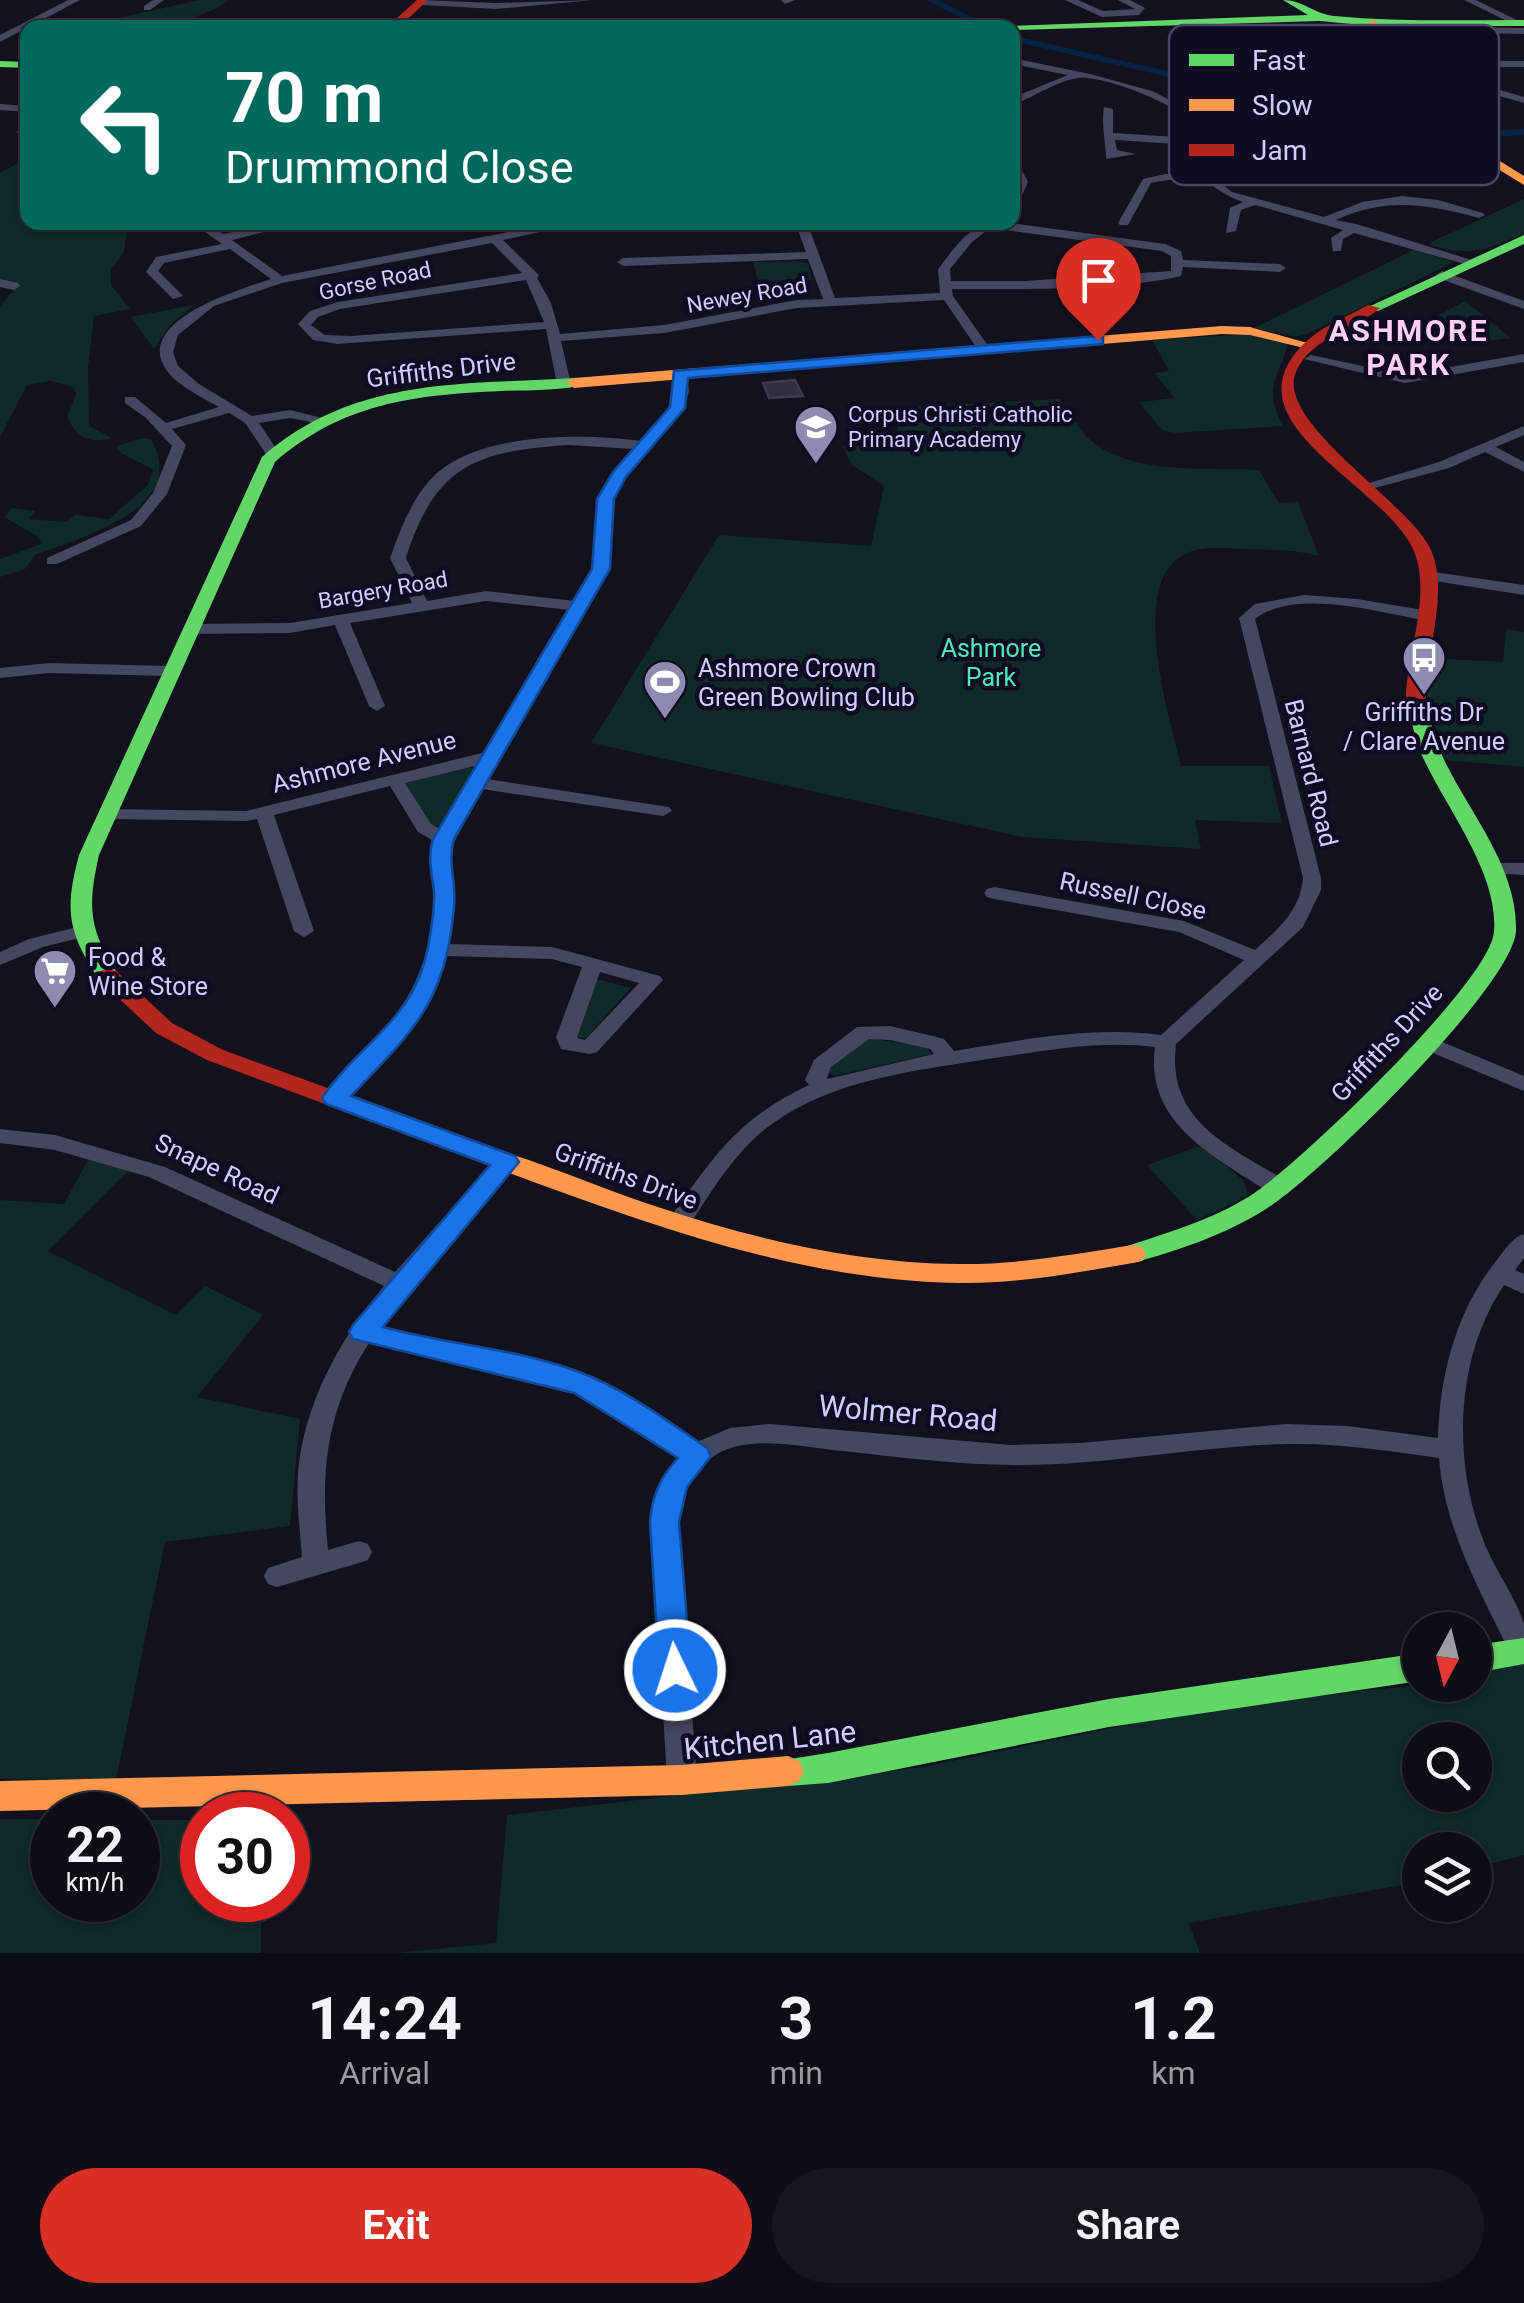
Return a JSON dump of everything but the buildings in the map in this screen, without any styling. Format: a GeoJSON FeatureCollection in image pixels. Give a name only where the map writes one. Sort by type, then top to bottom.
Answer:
{"type":"FeatureCollection","features":[{"type":"Feature","properties":{"kind":"street"},"geometry":{"type":"LineString","coordinates":[[36,20],[74,0]]}},
{"type":"Feature","properties":{"kind":"street"},"geometry":{"type":"LineString","coordinates":[[400,20],[423,1],[589,0]]}},
{"type":"Feature","properties":{"kind":"street"},"geometry":{"type":"LineString","coordinates":[[1070,0],[1108,15],[1140,10],[1123,0]]}},
{"type":"Feature","properties":{"kind":"street"},"geometry":{"type":"LineString","coordinates":[[1288,0],[1320,18]]}},
{"type":"Feature","properties":{"kind":"street"},"geometry":{"type":"LineString","coordinates":[[1469,0],[1522,26]]}},
{"type":"Feature","properties":{"kind":"street"},"geometry":{"type":"LineString","coordinates":[[1020,26],[1320,18],[1373,24],[1448,25]]}},
{"type":"Feature","properties":{"kind":"street"},"geometry":{"type":"LineString","coordinates":[[1020,62],[1169,104]]}},
{"type":"Feature","properties":{"kind":"street"},"geometry":{"type":"LineString","coordinates":[[1020,99],[1077,75]]}},
{"type":"Feature","properties":{"kind":"street"},"geometry":{"type":"LineString","coordinates":[[1499,93],[1524,100]]}},
{"type":"Feature","properties":{"kind":"street"},"geometry":{"type":"LineString","coordinates":[[1095,113],[1108,111],[1108,136],[1114,146],[1111,155],[1131,154]]}},
{"type":"Feature","properties":{"kind":"street"},"geometry":{"type":"LineString","coordinates":[[1108,136],[1169,137]]}},
{"type":"Feature","properties":{"kind":"street"},"geometry":{"type":"LineString","coordinates":[[1499,166],[1524,181]]}},
{"type":"Feature","properties":{"kind":"street"},"geometry":{"type":"LineString","coordinates":[[1120,218],[1147,181],[1169,177]]}},
{"type":"Feature","properties":{"kind":"street"},"geometry":{"type":"LineString","coordinates":[[1216,185],[1228,194],[1252,202],[1356,226],[1472,262]]}},
{"type":"Feature","properties":{"kind":"street"},"geometry":{"type":"LineString","coordinates":[[1327,220],[1367,202],[1390,198],[1437,202],[1468,214]]}},
{"type":"Feature","properties":{"kind":"street"},"geometry":{"type":"LineString","coordinates":[[1213,226],[1230,229],[1236,208],[1252,202]]}},
{"type":"Feature","properties":{"kind":"street"},"geometry":{"type":"LineString","coordinates":[[1318,242],[1337,246],[1343,232],[1356,226]]}},
{"type":"Feature","properties":{"kind":"street"},"geometry":{"type":"LineString","coordinates":[[1020,227],[1165,248],[1177,254],[1180,263],[1280,268]]}},
{"type":"Feature","properties":{"kind":"street"},"geometry":{"type":"LineString","coordinates":[[209,230],[280,280]]}},
{"type":"Feature","properties":{"kind":"street"},"geometry":{"type":"LineString","coordinates":[[177,296],[152,272],[160,260],[269,230]]}},
{"type":"Feature","properties":{"kind":"street"},"geometry":{"type":"LineString","coordinates":[[0,959],[36,943],[80,932],[79,888],[88,855],[273,454],[250,420],[172,368],[167,357],[169,342],[182,323],[210,303],[280,280],[539,230]]}},
{"type":"Feature","properties":{"kind":"street"},"geometry":{"type":"LineString","coordinates":[[804,230],[830,302]]}},
{"type":"Feature","properties":{"kind":"street"},"geometry":{"type":"LineString","coordinates":[[982,230],[948,262],[946,290],[985,350]]}},
{"type":"Feature","properties":{"kind":"street"},"geometry":{"type":"LineString","coordinates":[[494,238],[533,275],[564,384]]}},
{"type":"Feature","properties":{"kind":"street"},"geometry":{"type":"LineString","coordinates":[[1308,352],[1353,314],[1524,239]]}},
{"type":"Feature","properties":{"kind":"street"},"geometry":{"type":"LineString","coordinates":[[623,262],[812,256]]}},
{"type":"Feature","properties":{"kind":"street","name":"Newey Road"},"geometry":{"type":"LineString","coordinates":[[552,332],[664,329],[762,308],[946,290],[1159,277],[1178,273],[1180,263]]}},
{"type":"Feature","properties":{"kind":"street","name":"Gorse Road"},"geometry":{"type":"LineString","coordinates":[[533,275],[338,306],[314,314],[304,324],[310,335],[321,339],[351,340],[552,332]]}},
{"type":"Feature","properties":{"kind":"street"},"geometry":{"type":"LineString","coordinates":[[1442,275],[1521,300]]}},
{"type":"Feature","properties":{"kind":"street","name":"Griffiths Drive"},"geometry":{"type":"LineString","coordinates":[[80,932],[112,982],[164,1028],[216,1056],[678,1224],[760,1250],[830,1264],[910,1272],[1008,1272],[1078,1264],[1143,1251],[1240,1213],[1319,1159],[1415,1052],[1428,1043],[1485,977],[1501,949],[1504,900],[1493,869],[1441,778],[1421,725],[1414,666],[1427,576],[1418,542],[1366,486],[1327,458],[1292,414],[1286,396],[1287,378],[1308,352],[1250,331],[1222,330],[410,396],[364,406],[321,422],[273,454]]}},
{"type":"Feature","properties":{"kind":"street"},"geometry":{"type":"LineString","coordinates":[[1308,352],[1405,379],[1524,358]]}},
{"type":"Feature","properties":{"kind":"street","name":"Ashmore Avenue"},"geometry":{"type":"LineString","coordinates":[[108,814],[264,813],[493,756],[604,560],[601,524],[606,499],[619,475],[678,408],[680,374]]}},
{"type":"Feature","properties":{"kind":"street"},"geometry":{"type":"LineString","coordinates":[[30,562],[57,565],[129,528],[160,494],[180,450],[130,400]]}},
{"type":"Feature","properties":{"kind":"street"},"geometry":{"type":"LineString","coordinates":[[162,428],[232,408]]}},
{"type":"Feature","properties":{"kind":"street"},"geometry":{"type":"LineString","coordinates":[[250,420],[290,414],[321,422]]}},
{"type":"Feature","properties":{"kind":"street"},"geometry":{"type":"LineString","coordinates":[[1366,486],[1444,466],[1524,430]]}},
{"type":"Feature","properties":{"kind":"street"},"geometry":{"type":"LineString","coordinates":[[421,605],[398,558],[432,487],[445,474],[476,458],[523,446],[610,442],[646,446]]}},
{"type":"Feature","properties":{"kind":"street"},"geometry":{"type":"LineString","coordinates":[[1487,448],[1524,468]]}},
{"type":"Feature","properties":{"kind":"street"},"geometry":{"type":"LineString","coordinates":[[1427,576],[1524,590]]}},
{"type":"Feature","properties":{"kind":"street","name":"Bargery Road"},"geometry":{"type":"LineString","coordinates":[[192,628],[290,628],[486,596],[580,606]]}},
{"type":"Feature","properties":{"kind":"street","name":"Barnard Road"},"geometry":{"type":"LineString","coordinates":[[1166,1042],[1296,923],[1311,890],[1312,878],[1247,618],[1264,604],[1288,600],[1424,615]]}},
{"type":"Feature","properties":{"kind":"street"},"geometry":{"type":"LineString","coordinates":[[341,620],[377,706]]}},
{"type":"Feature","properties":{"kind":"street"},"geometry":{"type":"LineString","coordinates":[[0,671],[63,668],[170,672]]}},
{"type":"Feature","properties":{"kind":"street"},"geometry":{"type":"LineString","coordinates":[[334,1098],[418,1008],[439,950],[445,895],[438,858],[444,839],[493,756]]}},
{"type":"Feature","properties":{"kind":"street"},"geometry":{"type":"LineString","coordinates":[[395,780],[424,828],[444,839]]}},
{"type":"Feature","properties":{"kind":"street"},"geometry":{"type":"LineString","coordinates":[[477,783],[663,810]]}},
{"type":"Feature","properties":{"kind":"street"},"geometry":{"type":"LineString","coordinates":[[264,813],[304,932]]}},
{"type":"Feature","properties":{"kind":"street"},"geometry":{"type":"LineString","coordinates":[[1493,869],[1524,869]]}},
{"type":"Feature","properties":{"kind":"street","name":"Russell Close"},"geometry":{"type":"LineString","coordinates":[[994,893],[1184,928],[1258,958]]}},
{"type":"Feature","properties":{"kind":"street"},"geometry":{"type":"LineString","coordinates":[[439,950],[552,953],[593,962],[652,980],[590,1047],[568,1044],[566,1037],[593,962]]}},
{"type":"Feature","properties":{"kind":"street"},"geometry":{"type":"LineString","coordinates":[[824,1088],[816,1080],[821,1064],[864,1032],[890,1033],[937,1044],[948,1058]]}},
{"type":"Feature","properties":{"kind":"street"},"geometry":{"type":"LineString","coordinates":[[678,1224],[723,1162],[761,1120],[824,1088],[878,1070],[1114,1036],[1166,1042],[1161,1059],[1162,1081],[1174,1108],[1194,1130],[1280,1188]]}},
{"type":"Feature","properties":{"kind":"street"},"geometry":{"type":"LineString","coordinates":[[1428,1043],[1524,1084]]}},
{"type":"Feature","properties":{"kind":"street","name":"Snape Road"},"geometry":{"type":"LineString","coordinates":[[0,1136],[77,1145],[139,1163],[228,1200],[309,1244],[401,1284]]}},
{"type":"Feature","properties":{"kind":"street"},"geometry":{"type":"LineString","coordinates":[[316,1562],[311,1470],[318,1432],[343,1363],[401,1284],[506,1162]]}},
{"type":"Feature","properties":{"kind":"street"},"geometry":{"type":"LineString","coordinates":[[1492,1656],[1524,1651],[1484,1572],[1460,1511],[1452,1450],[1463,1352],[1474,1314],[1524,1242]]}},
{"type":"Feature","properties":{"kind":"street"},"geometry":{"type":"LineString","coordinates":[[1500,1272],[1524,1285]]}},
{"type":"Feature","properties":{"kind":"street"},"geometry":{"type":"LineString","coordinates":[[363,1332],[442,1353],[546,1373],[584,1386],[650,1423],[697,1456],[675,1481],[666,1502],[664,1522],[682,1780]]}},
{"type":"Feature","properties":{"kind":"street","name":"Wolmer Road"},"geometry":{"type":"LineString","coordinates":[[697,1456],[726,1438],[759,1433],[1005,1454],[1108,1453],[1285,1434],[1365,1437],[1452,1450]]}},
{"type":"Feature","properties":{"kind":"street"},"geometry":{"type":"LineString","coordinates":[[277,1576],[358,1552]]}},
{"type":"Feature","properties":{"kind":"street","name":"Kitchen Lane"},"geometry":{"type":"LineString","coordinates":[[0,1796],[682,1780],[828,1768],[1109,1713],[1402,1671]]}},
{"type":"Feature","properties":{"kind":"green space"},"geometry":{"type":"Polygon","coordinates":[[[199,0],[229,0],[191,20],[109,20],[199,0]]]}},
{"type":"Feature","properties":{"kind":"green space"},"geometry":{"type":"Polygon","coordinates":[[[20,162],[20,230],[127,230],[124,252],[111,270],[111,285],[130,309],[94,316],[88,367],[89,426],[112,438],[90,440],[79,434],[67,417],[76,394],[73,387],[50,381],[27,385],[0,437],[0,306],[18,285],[0,281],[0,173],[20,162]]]}},
{"type":"Feature","properties":{"kind":"green space"},"geometry":{"type":"Polygon","coordinates":[[[1524,199],[1524,234],[1476,250],[1455,251],[1427,244],[1524,199]]]}},
{"type":"Feature","properties":{"kind":"green space"},"geometry":{"type":"Polygon","coordinates":[[[1415,249],[1454,262],[1307,334],[1296,337],[1255,328],[1415,249]]]}},
{"type":"Feature","properties":{"kind":"green space"},"geometry":{"type":"Polygon","coordinates":[[[753,262],[808,263],[812,280],[758,281],[753,262]]]}},
{"type":"Feature","properties":{"kind":"green space"},"geometry":{"type":"Polygon","coordinates":[[[1465,301],[1511,338],[1486,341],[1468,332],[1439,337],[1413,329],[1465,301]]]}},
{"type":"Feature","properties":{"kind":"green space"},"geometry":{"type":"Polygon","coordinates":[[[194,305],[169,326],[154,349],[131,317],[194,305]]]}},
{"type":"Feature","properties":{"kind":"green space"},"geometry":{"type":"Polygon","coordinates":[[[1249,334],[1288,343],[1273,392],[1283,426],[1175,433],[1162,430],[1139,402],[1174,398],[1155,373],[1169,371],[1152,340],[1249,334]]]}},
{"type":"Feature","properties":{"kind":"green space","name":"Ashmore Park"},"geometry":{"type":"Polygon","coordinates":[[[1060,399],[1087,437],[1124,458],[1168,467],[1259,470],[1279,503],[1298,502],[1319,556],[1220,548],[1190,552],[1167,571],[1158,594],[1155,623],[1162,686],[1181,766],[1269,766],[1282,823],[1195,820],[1201,849],[1023,837],[591,743],[719,535],[871,546],[884,486],[852,465],[843,447],[894,444],[902,407],[1060,399]]]}},
{"type":"Feature","properties":{"kind":"green space"},"geometry":{"type":"Polygon","coordinates":[[[151,439],[159,463],[156,484],[144,502],[102,529],[35,555],[25,569],[0,577],[0,559],[41,544],[39,537],[4,517],[12,508],[35,511],[29,519],[66,522],[75,515],[109,519],[148,485],[153,469],[121,453],[116,446],[151,439]]]}},
{"type":"Feature","properties":{"kind":"green space"},"geometry":{"type":"Polygon","coordinates":[[[1506,629],[1524,632],[1524,767],[1445,760],[1427,707],[1427,658],[1503,662],[1506,629]]]}},
{"type":"Feature","properties":{"kind":"green space"},"geometry":{"type":"Polygon","coordinates":[[[465,766],[476,770],[445,824],[429,827],[406,783],[465,766]]]}},
{"type":"Feature","properties":{"kind":"green space"},"geometry":{"type":"Polygon","coordinates":[[[597,979],[631,988],[586,1038],[578,1037],[597,979]]]}},
{"type":"Feature","properties":{"kind":"green space"},"geometry":{"type":"Polygon","coordinates":[[[869,1038],[926,1047],[931,1054],[834,1076],[826,1071],[869,1038]]]}},
{"type":"Feature","properties":{"kind":"green space"},"geometry":{"type":"Polygon","coordinates":[[[1202,1145],[1244,1181],[1248,1196],[1197,1220],[1147,1165],[1202,1145]]]}},
{"type":"Feature","properties":{"kind":"green space"},"geometry":{"type":"Polygon","coordinates":[[[89,1158],[129,1170],[48,1251],[176,1315],[205,1286],[263,1315],[197,1397],[300,1419],[290,1526],[165,1542],[116,1780],[0,1779],[0,1200],[64,1204],[89,1158]]]}},
{"type":"Feature","properties":{"kind":"green space"},"geometry":{"type":"Polygon","coordinates":[[[1524,1663],[1524,1855],[1492,1863],[1492,1832],[1402,1832],[1402,1885],[1189,1923],[1200,1953],[396,1953],[496,1943],[507,1815],[922,1767],[1218,1706],[1402,1687],[1402,1702],[1492,1702],[1492,1669],[1524,1663]]]}},
{"type":"Feature","properties":{"kind":"green space"},"geometry":{"type":"Polygon","coordinates":[[[0,1819],[30,1819],[30,1922],[160,1922],[160,1820],[180,1820],[180,1922],[261,1922],[261,1953],[0,1953],[0,1819]]]}},
{"type":"Feature","properties":{"kind":"waterway"},"geometry":{"type":"LineString","coordinates":[[931,0],[973,20]]}},
{"type":"Feature","properties":{"kind":"waterway"},"geometry":{"type":"LineString","coordinates":[[1020,40],[1169,74]]}},
{"type":"Feature","properties":{"kind":"waterway"},"geometry":{"type":"LineString","coordinates":[[1499,133],[1524,132]]}},
{"type":"Feature","properties":{"kind":"traffic: fast"},"geometry":{"type":"LineString","coordinates":[[1288,0],[1320,18]]}},
{"type":"Feature","properties":{"kind":"traffic: fast"},"geometry":{"type":"LineString","coordinates":[[1020,26],[1320,18],[1373,23],[1524,23]]}},
{"type":"Feature","properties":{"kind":"traffic: fast"},"geometry":{"type":"LineString","coordinates":[[0,64],[20,65]]}},
{"type":"Feature","properties":{"kind":"traffic: fast"},"geometry":{"type":"LineString","coordinates":[[1373,308],[1524,239]]}},
{"type":"Feature","properties":{"kind":"traffic: fast"},"geometry":{"type":"LineString","coordinates":[[108,976],[80,919],[89,855],[268,460],[298,434],[332,415],[370,403],[411,394],[574,383]]}},
{"type":"Feature","properties":{"kind":"traffic: fast"},"geometry":{"type":"LineString","coordinates":[[1133,1254],[1201,1232],[1257,1203],[1302,1171],[1428,1043],[1494,964],[1505,932],[1497,879],[1429,749],[1416,700]]}},
{"type":"Feature","properties":{"kind":"traffic: fast"},"geometry":{"type":"LineString","coordinates":[[1492,1656],[1524,1651]]}},
{"type":"Feature","properties":{"kind":"traffic: fast"},"geometry":{"type":"LineString","coordinates":[[788,1771],[828,1768],[1109,1713],[1402,1670]]}},
{"type":"Feature","properties":{"kind":"traffic: slow"},"geometry":{"type":"LineString","coordinates":[[1499,166],[1524,181]]}},
{"type":"Feature","properties":{"kind":"traffic: slow"},"geometry":{"type":"LineString","coordinates":[[574,383],[1222,330],[1250,331],[1304,344]]}},
{"type":"Feature","properties":{"kind":"traffic: slow"},"geometry":{"type":"LineString","coordinates":[[494,1158],[731,1239],[806,1258],[882,1270],[961,1274],[1044,1269],[1133,1254]]}},
{"type":"Feature","properties":{"kind":"traffic: slow"},"geometry":{"type":"LineString","coordinates":[[0,1796],[682,1780],[788,1771]]}},
{"type":"Feature","properties":{"kind":"traffic: jam"},"geometry":{"type":"LineString","coordinates":[[400,20],[423,0]]}},
{"type":"Feature","properties":{"kind":"traffic: jam"},"geometry":{"type":"LineString","coordinates":[[1373,308],[1314,341],[1288,372],[1287,401],[1305,430],[1399,516],[1421,548],[1428,584],[1416,700]]}},
{"type":"Feature","properties":{"kind":"traffic: jam"},"geometry":{"type":"LineString","coordinates":[[108,976],[164,1028],[215,1055],[494,1158]]}},
{"type":"Feature","properties":{"kind":"place","name":"Corpus Christi Catholic Primary Academy"},"geometry":{"type":"Point","coordinates":[816,465]}},
{"type":"Feature","properties":{"kind":"place","name":"Griffiths Dr / Clare Avenue"},"geometry":{"type":"Point","coordinates":[1424,696]}},
{"type":"Feature","properties":{"kind":"place","name":"Ashmore Crown Green Bowling Club"},"geometry":{"type":"Point","coordinates":[665,720]}},
{"type":"Feature","properties":{"kind":"place","name":"Food & Wine Store"},"geometry":{"type":"Point","coordinates":[55,1009]}},
{"type":"Feature","properties":{"kind":"district","name":"ASHMORE PARK"},"geometry":{"type":"Point","coordinates":[1409,347]}},
{"type":"Feature","properties":{"kind":"route"},"geometry":{"type":"LineString","coordinates":[[675,1670],[664,1522],[666,1502],[675,1481],[697,1456],[650,1423],[584,1386],[534,1370],[429,1350],[363,1332],[506,1162],[334,1098],[418,1008],[439,950],[445,895],[438,858],[444,839],[601,569],[601,524],[606,499],[619,475],[678,408],[680,374],[1098,340]]}}]}
